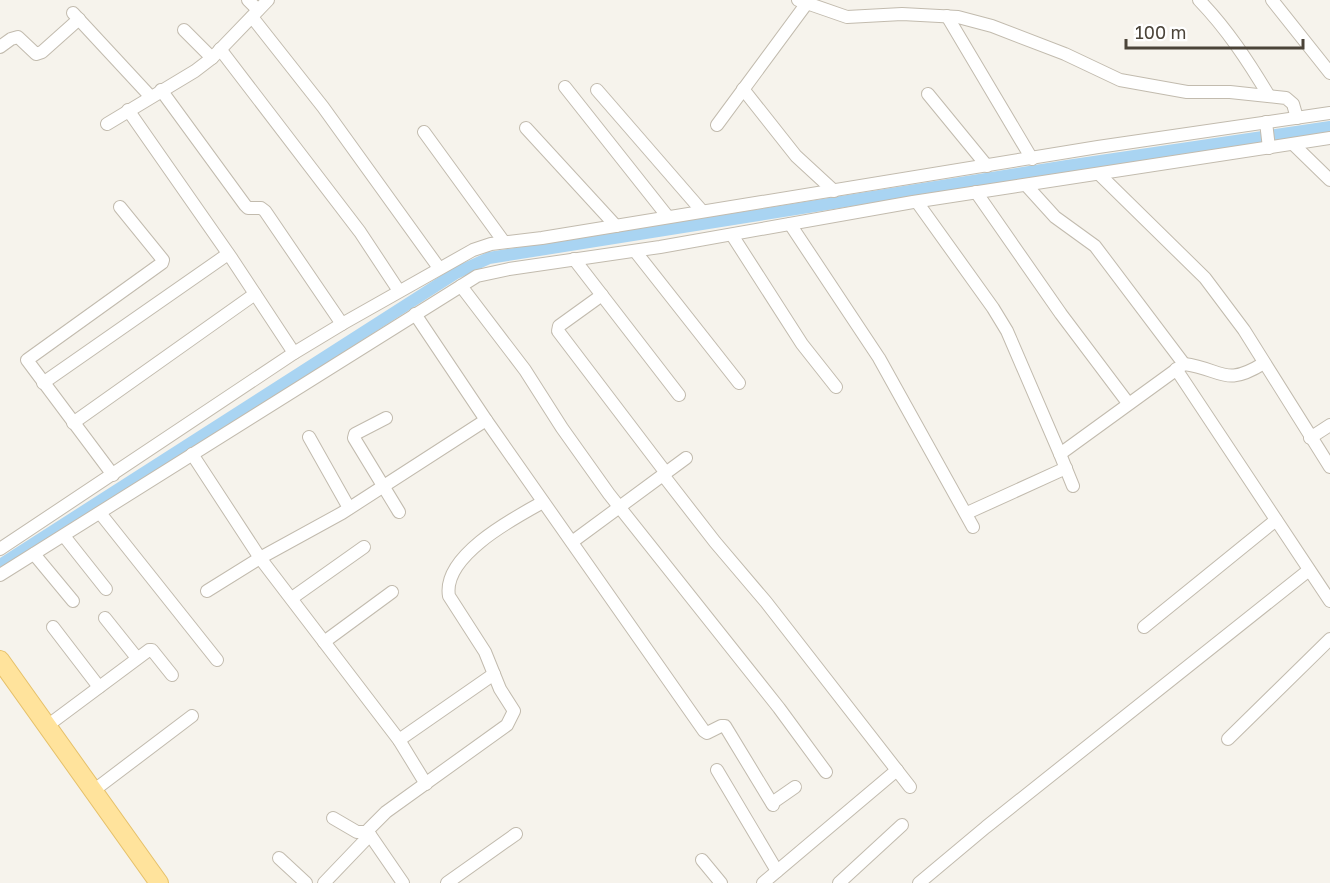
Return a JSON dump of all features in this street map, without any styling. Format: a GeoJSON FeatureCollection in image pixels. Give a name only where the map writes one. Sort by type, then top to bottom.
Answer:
{"type":"FeatureCollection","features":[{"type":"Feature","properties":{"kind":"main road"},"geometry":{"type":"LineString","coordinates":[[0,660],[159,883]]}},
{"type":"Feature","properties":{"kind":"main road"},"geometry":{"type":"LineString","coordinates":[[0,679],[146,883]]}},
{"type":"Feature","properties":{"kind":"street"},"geometry":{"type":"LineString","coordinates":[[248,0],[255,14],[439,268]]}},
{"type":"Feature","properties":{"kind":"street"},"geometry":{"type":"LineString","coordinates":[[107,124],[195,71],[216,54],[268,0]]}},
{"type":"Feature","properties":{"kind":"street"},"geometry":{"type":"LineString","coordinates":[[1199,0],[1221,22],[1269,96]]}},
{"type":"Feature","properties":{"kind":"street"},"geometry":{"type":"LineString","coordinates":[[1272,0],[1330,73]]}},
{"type":"Feature","properties":{"kind":"street"},"geometry":{"type":"LineString","coordinates":[[717,125],[803,2],[847,17],[902,14],[958,17],[992,26],[1065,54],[1120,80],[1186,92],[1230,92],[1286,98],[1293,104],[1297,118]]}},
{"type":"Feature","properties":{"kind":"street"},"geometry":{"type":"LineString","coordinates":[[0,47],[18,37],[36,54],[42,52],[76,16],[156,93],[245,205],[248,208],[261,208],[266,211],[342,324]]}},
{"type":"Feature","properties":{"kind":"street"},"geometry":{"type":"LineString","coordinates":[[947,16],[1032,159]]}},
{"type":"Feature","properties":{"kind":"street"},"geometry":{"type":"LineString","coordinates":[[184,30],[216,54],[360,232],[399,291]]}},
{"type":"Feature","properties":{"kind":"street"},"geometry":{"type":"LineString","coordinates":[[565,87],[668,217]]}},
{"type":"Feature","properties":{"kind":"street"},"geometry":{"type":"LineString","coordinates":[[743,89],[796,156],[834,191]]}},
{"type":"Feature","properties":{"kind":"street"},"geometry":{"type":"LineString","coordinates":[[597,90],[702,211]]}},
{"type":"Feature","properties":{"kind":"street"},"geometry":{"type":"LineString","coordinates":[[928,94],[987,166]]}},
{"type":"Feature","properties":{"kind":"street"},"geometry":{"type":"LineString","coordinates":[[128,110],[294,353]]}},
{"type":"Feature","properties":{"kind":"street"},"geometry":{"type":"LineString","coordinates":[[0,575],[477,276],[976,192],[1099,174],[1268,136],[1297,118],[1330,113]]}},
{"type":"Feature","properties":{"kind":"street"},"geometry":{"type":"LineString","coordinates":[[526,128],[616,225]]}},
{"type":"Feature","properties":{"kind":"street"},"geometry":{"type":"LineString","coordinates":[[424,132],[504,242]]}},
{"type":"Feature","properties":{"kind":"street"},"geometry":{"type":"LineString","coordinates":[[0,549],[294,353],[439,268],[473,250],[490,244],[1032,159],[1268,136],[1293,144],[1330,180]]}},
{"type":"Feature","properties":{"kind":"street"},"geometry":{"type":"LineString","coordinates":[[1293,144],[1330,138]]}},
{"type":"Feature","properties":{"kind":"street"},"geometry":{"type":"LineString","coordinates":[[1099,174],[1205,278],[1244,330],[1330,467]]}},
{"type":"Feature","properties":{"kind":"street"},"geometry":{"type":"LineString","coordinates":[[1026,185],[1055,217],[1095,246],[1180,366],[1276,520],[1330,600]]}},
{"type":"Feature","properties":{"kind":"street"},"geometry":{"type":"LineString","coordinates":[[976,192],[1061,314],[1128,403]]}},
{"type":"Feature","properties":{"kind":"street"},"geometry":{"type":"LineString","coordinates":[[917,202],[1007,331],[1072,486]]}},
{"type":"Feature","properties":{"kind":"street"},"geometry":{"type":"LineString","coordinates":[[113,475],[27,360],[162,263],[163,260],[120,207]]}},
{"type":"Feature","properties":{"kind":"street"},"geometry":{"type":"LineString","coordinates":[[789,224],[879,358],[974,527]]}},
{"type":"Feature","properties":{"kind":"street"},"geometry":{"type":"LineString","coordinates":[[732,234],[802,344],[836,387]]}},
{"type":"Feature","properties":{"kind":"street"},"geometry":{"type":"LineString","coordinates":[[635,251],[740,383]]}},
{"type":"Feature","properties":{"kind":"street"},"geometry":{"type":"LineString","coordinates":[[43,382],[228,254]]}},
{"type":"Feature","properties":{"kind":"street"},"geometry":{"type":"LineString","coordinates":[[574,259],[679,395]]}},
{"type":"Feature","properties":{"kind":"street"},"geometry":{"type":"LineString","coordinates":[[461,286],[525,370],[562,428],[619,507],[779,708],[826,772]]}},
{"type":"Feature","properties":{"kind":"street"},"geometry":{"type":"LineString","coordinates":[[73,423],[255,294]]}},
{"type":"Feature","properties":{"kind":"street"},"geometry":{"type":"LineString","coordinates":[[602,295],[559,326],[558,331],[715,542],[766,602],[909,787]]}},
{"type":"Feature","properties":{"kind":"street"},"geometry":{"type":"LineString","coordinates":[[415,314],[486,420],[704,731],[707,733],[725,726],[772,804],[795,787]]}},
{"type":"Feature","properties":{"kind":"street"},"geometry":{"type":"LineString","coordinates":[[1060,453],[1180,366],[1195,365],[1225,376],[1236,377],[1264,363]]}},
{"type":"Feature","properties":{"kind":"street"},"geometry":{"type":"LineString","coordinates":[[386,418],[355,434],[354,438],[399,512]]}},
{"type":"Feature","properties":{"kind":"street"},"geometry":{"type":"LineString","coordinates":[[207,591],[349,508],[486,420]]}},
{"type":"Feature","properties":{"kind":"street"},"geometry":{"type":"LineString","coordinates":[[1310,438],[1330,425]]}},
{"type":"Feature","properties":{"kind":"street"},"geometry":{"type":"LineString","coordinates":[[309,437],[349,508]]}},
{"type":"Feature","properties":{"kind":"street"},"geometry":{"type":"LineString","coordinates":[[192,454],[260,558],[399,740],[426,784]]}},
{"type":"Feature","properties":{"kind":"street"},"geometry":{"type":"LineString","coordinates":[[572,542],[686,458]]}},
{"type":"Feature","properties":{"kind":"street"},"geometry":{"type":"LineString","coordinates":[[967,513],[1066,468]]}},
{"type":"Feature","properties":{"kind":"street"},"geometry":{"type":"LineString","coordinates":[[324,883],[386,812],[507,725],[514,711],[480,644],[449,596],[448,587],[451,575],[481,539],[543,502]]}},
{"type":"Feature","properties":{"kind":"street"},"geometry":{"type":"LineString","coordinates":[[100,513],[217,660]]}},
{"type":"Feature","properties":{"kind":"street"},"geometry":{"type":"LineString","coordinates":[[1144,627],[1276,520]]}},
{"type":"Feature","properties":{"kind":"street"},"geometry":{"type":"LineString","coordinates":[[64,536],[106,589]]}},
{"type":"Feature","properties":{"kind":"street"},"geometry":{"type":"LineString","coordinates":[[292,598],[364,547]]}},
{"type":"Feature","properties":{"kind":"street"},"geometry":{"type":"LineString","coordinates":[[34,554],[73,601]]}},
{"type":"Feature","properties":{"kind":"street"},"geometry":{"type":"LineString","coordinates":[[919,883],[1309,570]]}},
{"type":"Feature","properties":{"kind":"street"},"geometry":{"type":"LineString","coordinates":[[324,642],[392,592]]}},
{"type":"Feature","properties":{"kind":"street"},"geometry":{"type":"LineString","coordinates":[[105,618],[137,658]]}},
{"type":"Feature","properties":{"kind":"street"},"geometry":{"type":"LineString","coordinates":[[53,627],[99,687]]}},
{"type":"Feature","properties":{"kind":"street"},"geometry":{"type":"LineString","coordinates":[[1228,739],[1330,639]]}},
{"type":"Feature","properties":{"kind":"street"},"geometry":{"type":"LineString","coordinates":[[47,726],[149,650],[152,650],[172,675]]}},
{"type":"Feature","properties":{"kind":"street"},"geometry":{"type":"LineString","coordinates":[[399,740],[494,674]]}},
{"type":"Feature","properties":{"kind":"street"},"geometry":{"type":"LineString","coordinates":[[93,791],[192,716]]}},
{"type":"Feature","properties":{"kind":"street"},"geometry":{"type":"LineString","coordinates":[[717,770],[777,871]]}},
{"type":"Feature","properties":{"kind":"street"},"geometry":{"type":"LineString","coordinates":[[763,883],[897,770]]}},
{"type":"Feature","properties":{"kind":"street"},"geometry":{"type":"LineString","coordinates":[[333,818],[357,831],[369,834],[403,883]]}},
{"type":"Feature","properties":{"kind":"street"},"geometry":{"type":"LineString","coordinates":[[839,883],[902,825]]}},
{"type":"Feature","properties":{"kind":"street"},"geometry":{"type":"LineString","coordinates":[[447,883],[516,834]]}},
{"type":"Feature","properties":{"kind":"street"},"geometry":{"type":"LineString","coordinates":[[279,858],[306,883]]}},
{"type":"Feature","properties":{"kind":"street"},"geometry":{"type":"LineString","coordinates":[[702,860],[721,883]]}},
{"type":"Feature","properties":{"kind":"waterway"},"geometry":{"type":"LineString","coordinates":[[0,565],[456,273],[489,258],[1067,166],[1330,127]]}}]}
